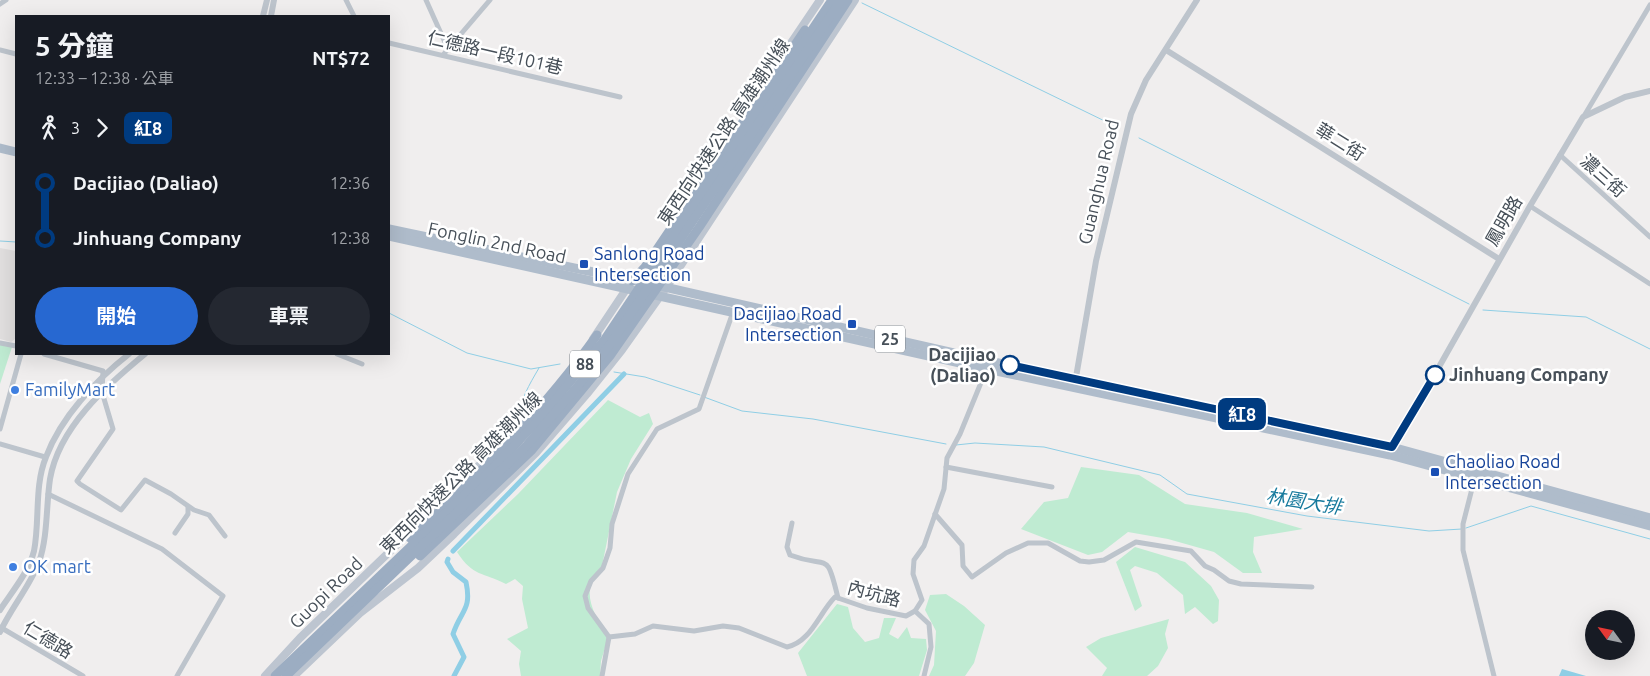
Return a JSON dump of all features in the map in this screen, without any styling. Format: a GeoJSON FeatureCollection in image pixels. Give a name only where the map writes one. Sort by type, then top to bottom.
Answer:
{"type":"FeatureCollection","features":[{"type":"Feature","properties":{"kind":"highway"},"geometry":{"type":"LineString","coordinates":[[630,285],[645,267],[826,0]]}},
{"type":"Feature","properties":{"kind":"highway","name":"東西向快速公路 高雄潮州線"},"geometry":{"type":"LineString","coordinates":[[274,676],[493,468],[571,382],[605,339],[832,0]]}},
{"type":"Feature","properties":{"kind":"highway","name":"東西向快速公路 高雄潮州線"},"geometry":{"type":"LineString","coordinates":[[286,676],[521,451],[578,386],[611,343],[841,0]]}},
{"type":"Feature","properties":{"kind":"highway"},"geometry":{"type":"LineString","coordinates":[[356,608],[450,530],[555,425],[660,291],[848,0]]}},
{"type":"Feature","properties":{"kind":"highway"},"geometry":{"type":"LineString","coordinates":[[274,676],[348,600],[489,464],[571,372],[597,335]]}},
{"type":"Feature","properties":{"kind":"main road","name":"Guopi Road"},"geometry":{"type":"LineString","coordinates":[[266,676],[300,638],[524,421],[597,335],[820,0]]}},
{"type":"Feature","properties":{"kind":"main road"},"geometry":{"type":"LineString","coordinates":[[294,676],[360,613],[418,568],[536,452],[622,350],[855,0]]}},
{"type":"Feature","properties":{"kind":"main road"},"geometry":{"type":"LineString","coordinates":[[0,142],[15,146]]}},
{"type":"Feature","properties":{"kind":"main road"},"geometry":{"type":"LineString","coordinates":[[0,148],[15,152]]}},
{"type":"Feature","properties":{"kind":"main road","name":"Fonglin 2nd Road"},"geometry":{"type":"LineString","coordinates":[[390,229],[630,285]]}},
{"type":"Feature","properties":{"kind":"main road","name":"Fonglin 2nd Road"},"geometry":{"type":"LineString","coordinates":[[390,236],[660,291],[988,365]]}},
{"type":"Feature","properties":{"kind":"main road","name":"Fonglin 2nd Road"},"geometry":{"type":"LineString","coordinates":[[660,291],[733,312],[1075,382],[1391,451],[1650,518]]}},
{"type":"Feature","properties":{"kind":"main road","name":"Fonglin 2nd Road"},"geometry":{"type":"LineString","coordinates":[[1475,473],[1650,526]]}},
{"type":"Feature","properties":{"kind":"street"},"geometry":{"type":"LineString","coordinates":[[0,4],[6,0]]}},
{"type":"Feature","properties":{"kind":"street"},"geometry":{"type":"LineString","coordinates":[[263,15],[267,0]]}},
{"type":"Feature","properties":{"kind":"street"},"geometry":{"type":"LineString","coordinates":[[271,15],[274,0]]}},
{"type":"Feature","properties":{"kind":"street"},"geometry":{"type":"LineString","coordinates":[[346,0],[354,15]]}},
{"type":"Feature","properties":{"kind":"street"},"geometry":{"type":"LineString","coordinates":[[426,0],[448,49]]}},
{"type":"Feature","properties":{"kind":"street"},"geometry":{"type":"LineString","coordinates":[[442,55],[490,0]]}},
{"type":"Feature","properties":{"kind":"street","name":"Guanghua Road"},"geometry":{"type":"LineString","coordinates":[[1075,382],[1096,261],[1131,114],[1146,80],[1197,0]]}},
{"type":"Feature","properties":{"kind":"street","name":"鳳明路"},"geometry":{"type":"LineString","coordinates":[[1391,451],[1456,339],[1499,259],[1650,5]]}},
{"type":"Feature","properties":{"kind":"street","name":"仁德路一段101巷"},"geometry":{"type":"LineString","coordinates":[[390,43],[620,97]]}},
{"type":"Feature","properties":{"kind":"street"},"geometry":{"type":"LineString","coordinates":[[0,50],[15,54]]}},
{"type":"Feature","properties":{"kind":"street","name":"華二街"},"geometry":{"type":"LineString","coordinates":[[1166,50],[1499,259]]}},
{"type":"Feature","properties":{"kind":"street"},"geometry":{"type":"LineString","coordinates":[[1583,117],[1625,97],[1650,91]]}},
{"type":"Feature","properties":{"kind":"street","name":"濃三街"},"geometry":{"type":"LineString","coordinates":[[1560,155],[1650,237]]}},
{"type":"Feature","properties":{"kind":"street"},"geometry":{"type":"LineString","coordinates":[[1530,206],[1650,284]]}},
{"type":"Feature","properties":{"kind":"street"},"geometry":{"type":"LineString","coordinates":[[602,676],[608,637],[588,608],[585,596],[590,581],[603,568],[610,548],[612,524],[628,474],[657,429],[699,409],[733,312]]}},
{"type":"Feature","properties":{"kind":"street"},"geometry":{"type":"LineString","coordinates":[[0,343],[15,346]]}},
{"type":"Feature","properties":{"kind":"street"},"geometry":{"type":"LineString","coordinates":[[0,429],[21,355]]}},
{"type":"Feature","properties":{"kind":"street"},"geometry":{"type":"LineString","coordinates":[[47,355],[103,371],[104,374]]}},
{"type":"Feature","properties":{"kind":"street"},"geometry":{"type":"LineString","coordinates":[[0,610],[31,561],[45,457],[60,429],[104,374],[127,355]]}},
{"type":"Feature","properties":{"kind":"street"},"geometry":{"type":"LineString","coordinates":[[1,629],[38,564],[55,459],[69,433],[102,392],[144,355]]}},
{"type":"Feature","properties":{"kind":"street"},"geometry":{"type":"LineString","coordinates":[[340,355],[362,364]]}},
{"type":"Feature","properties":{"kind":"street","name":"內坑路"},"geometry":{"type":"LineString","coordinates":[[608,637],[635,634],[653,626],[694,631],[723,626],[739,628],[787,647],[804,637],[814,627],[826,606],[835,598],[867,608],[906,616],[915,611],[922,600],[913,574],[914,560],[924,546],[944,489],[946,467],[951,450],[960,434],[988,365]]}},
{"type":"Feature","properties":{"kind":"street"},"geometry":{"type":"LineString","coordinates":[[104,374],[102,392],[113,429],[77,481],[122,510],[145,480],[171,494],[188,508],[209,515],[225,536]]}},
{"type":"Feature","properties":{"kind":"street"},"geometry":{"type":"LineString","coordinates":[[0,444],[45,457]]}},
{"type":"Feature","properties":{"kind":"street"},"geometry":{"type":"LineString","coordinates":[[946,467],[1052,487]]}},
{"type":"Feature","properties":{"kind":"street"},"geometry":{"type":"LineString","coordinates":[[1475,473],[1463,524],[1465,560],[1494,676]]}},
{"type":"Feature","properties":{"kind":"street"},"geometry":{"type":"LineString","coordinates":[[48,494],[162,548],[223,596],[177,676]]}},
{"type":"Feature","properties":{"kind":"street"},"geometry":{"type":"LineString","coordinates":[[174,533],[188,514],[188,508]]}},
{"type":"Feature","properties":{"kind":"street"},"geometry":{"type":"LineString","coordinates":[[935,514],[962,546],[963,566],[972,577],[1006,553],[1028,543],[1048,543],[1080,561],[1089,562],[1104,560],[1136,542],[1191,551],[1204,566],[1214,570],[1229,582],[1312,587]]}},
{"type":"Feature","properties":{"kind":"street"},"geometry":{"type":"LineString","coordinates":[[792,523],[787,547],[790,555],[822,561],[831,567],[838,598]]}},
{"type":"Feature","properties":{"kind":"street"},"geometry":{"type":"LineString","coordinates":[[915,611],[929,624],[931,647],[924,676]]}},
{"type":"Feature","properties":{"kind":"street","name":"仁德路"},"geometry":{"type":"LineString","coordinates":[[1,629],[83,676]]}},
{"type":"Feature","properties":{"kind":"shaded area"},"geometry":{"type":"Polygon","coordinates":[[[0,248],[15,251],[15,339],[11,342],[0,339],[0,248]]]}},
{"type":"Feature","properties":{"kind":"green space"},"geometry":{"type":"Polygon","coordinates":[[[0,344],[12,347],[0,384],[0,344]]]}},
{"type":"Feature","properties":{"kind":"green space"},"geometry":{"type":"Polygon","coordinates":[[[608,400],[640,417],[649,413],[653,424],[631,459],[617,492],[602,566],[591,584],[591,602],[608,638],[601,661],[600,676],[521,676],[519,664],[521,651],[507,639],[528,628],[522,599],[523,586],[515,579],[506,584],[473,570],[457,552],[518,494],[608,400]]]}},
{"type":"Feature","properties":{"kind":"green space"},"geometry":{"type":"Polygon","coordinates":[[[1081,467],[1139,475],[1185,504],[1247,513],[1303,529],[1254,537],[1253,552],[1262,573],[1243,573],[1214,552],[1168,539],[1128,532],[1102,552],[1088,555],[1021,529],[1044,502],[1068,498],[1081,467]]]}},
{"type":"Feature","properties":{"kind":"green space"},"geometry":{"type":"Polygon","coordinates":[[[1135,547],[1185,562],[1211,586],[1219,600],[1218,621],[1213,624],[1195,607],[1185,614],[1183,595],[1157,573],[1135,566],[1130,570],[1142,606],[1135,611],[1116,562],[1135,547]]]}},
{"type":"Feature","properties":{"kind":"green space"},"geometry":{"type":"Polygon","coordinates":[[[946,594],[964,606],[985,625],[974,663],[965,676],[929,676],[934,665],[936,631],[925,610],[930,595],[946,594]]]}},
{"type":"Feature","properties":{"kind":"green space"},"geometry":{"type":"Polygon","coordinates":[[[837,604],[848,607],[853,628],[865,642],[879,638],[884,618],[896,618],[889,634],[898,639],[907,627],[911,638],[926,639],[927,650],[919,676],[807,676],[798,653],[837,604]]]}},
{"type":"Feature","properties":{"kind":"green space"},"geometry":{"type":"Polygon","coordinates":[[[1169,619],[1165,634],[1168,648],[1158,666],[1147,676],[1102,676],[1107,668],[1086,647],[1101,638],[1169,619]]]}},
{"type":"Feature","properties":{"kind":"water"},"geometry":{"type":"Polygon","coordinates":[[[1562,669],[1586,676],[1559,676],[1562,669]]]}},
{"type":"Feature","properties":{"kind":"waterway"},"geometry":{"type":"LineString","coordinates":[[862,3],[1117,127]]}},
{"type":"Feature","properties":{"kind":"waterway"},"geometry":{"type":"LineString","coordinates":[[1139,138],[1469,304]]}},
{"type":"Feature","properties":{"kind":"waterway"},"geometry":{"type":"LineString","coordinates":[[0,241],[15,242]]}},
{"type":"Feature","properties":{"kind":"waterway"},"geometry":{"type":"LineString","coordinates":[[1483,310],[1586,317],[1650,349]]}},
{"type":"Feature","properties":{"kind":"waterway"},"geometry":{"type":"LineString","coordinates":[[390,314],[467,353],[531,369],[560,364]]}},
{"type":"Feature","properties":{"kind":"waterway"},"geometry":{"type":"LineString","coordinates":[[518,420],[523,399],[539,368]]}},
{"type":"Feature","properties":{"kind":"waterway"},"geometry":{"type":"LineString","coordinates":[[614,372],[645,377],[700,395]]}},
{"type":"Feature","properties":{"kind":"waterway"},"geometry":{"type":"LineString","coordinates":[[453,551],[624,374]]}},
{"type":"Feature","properties":{"kind":"waterway"},"geometry":{"type":"LineString","coordinates":[[704,397],[742,411],[813,419],[946,444]]}},
{"type":"Feature","properties":{"kind":"waterway","name":"林園大排"},"geometry":{"type":"LineString","coordinates":[[956,445],[975,443],[1044,447],[1160,475],[1187,494],[1307,516],[1429,531],[1462,529]]}},
{"type":"Feature","properties":{"kind":"waterway","name":"林園大排"},"geometry":{"type":"LineString","coordinates":[[1466,528],[1531,506],[1650,539]]}},
{"type":"Feature","properties":{"kind":"waterway"},"geometry":{"type":"LineString","coordinates":[[448,559],[447,562],[453,572],[466,582],[468,599],[465,610],[453,634],[464,657],[454,676]]}},
{"type":"Feature","properties":{"kind":"bus line","name":"紅8"},"geometry":{"type":"LineString","coordinates":[[1010,365],[1392,447],[1435,375]]}},
{"type":"Feature","properties":{"kind":"place","name":"Sanlong Road Intersection"},"geometry":{"type":"Point","coordinates":[584,264]}},
{"type":"Feature","properties":{"kind":"place","name":"Dacijiao Road Intersection"},"geometry":{"type":"Point","coordinates":[852,324]}},
{"type":"Feature","properties":{"kind":"place","name":"Dacijiao (Daliao)"},"geometry":{"type":"Point","coordinates":[1010,365]}},
{"type":"Feature","properties":{"kind":"place","name":"Jinhuang Company"},"geometry":{"type":"Point","coordinates":[1435,375]}},
{"type":"Feature","properties":{"kind":"place","name":"FamilyMart"},"geometry":{"type":"Point","coordinates":[15,390]}},
{"type":"Feature","properties":{"kind":"place","name":"Chaoliao Road Intersection"},"geometry":{"type":"Point","coordinates":[1435,472]}},
{"type":"Feature","properties":{"kind":"place","name":"OK mart"},"geometry":{"type":"Point","coordinates":[13,567]}}]}
